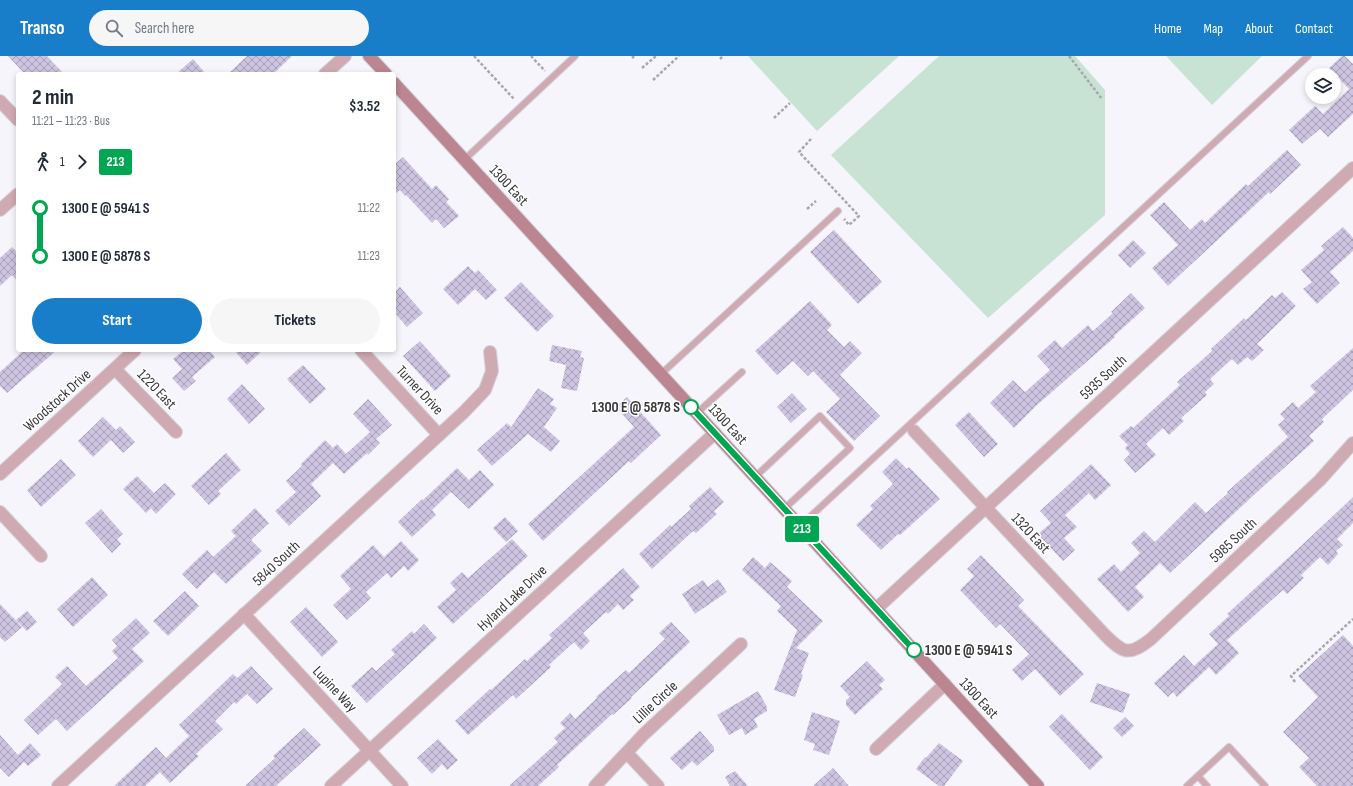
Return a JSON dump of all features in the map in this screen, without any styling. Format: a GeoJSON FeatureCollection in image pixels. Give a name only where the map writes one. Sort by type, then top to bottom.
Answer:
{"type":"FeatureCollection","features":[{"type":"Feature","properties":{"kind":"main road"},"geometry":{"type":"LineString","coordinates":[[369,56],[384,72]]}},
{"type":"Feature","properties":{"kind":"main road","name":"1300 East"},"geometry":{"type":"LineString","coordinates":[[396,85],[1038,786]]}},
{"type":"Feature","properties":{"kind":"street"},"geometry":{"type":"LineString","coordinates":[[327,72],[345,56]]}},
{"type":"Feature","properties":{"kind":"street"},"geometry":{"type":"LineString","coordinates":[[0,101],[16,118]]}},
{"type":"Feature","properties":{"kind":"street","name":"5935 South"},"geometry":{"type":"LineString","coordinates":[[876,609],[1353,168]]}},
{"type":"Feature","properties":{"kind":"street"},"geometry":{"type":"LineString","coordinates":[[0,210],[16,196]]}},
{"type":"Feature","properties":{"kind":"street","name":"Woodstock Drive"},"geometry":{"type":"LineString","coordinates":[[0,474],[133,352]]}},
{"type":"Feature","properties":{"kind":"street","name":"Turner Drive"},"geometry":{"type":"LineString","coordinates":[[363,352],[439,435]]}},
{"type":"Feature","properties":{"kind":"street","name":"5840 South"},"geometry":{"type":"LineString","coordinates":[[58,786],[464,412],[485,390],[492,372],[490,352]]}},
{"type":"Feature","properties":{"kind":"street","name":"1220 East"},"geometry":{"type":"LineString","coordinates":[[115,369],[176,432]]}},
{"type":"Feature","properties":{"kind":"street","name":"1320 East"},"geometry":{"type":"LineString","coordinates":[[914,431],[1105,635],[1120,649],[1128,652]]}},
{"type":"Feature","properties":{"kind":"street","name":"Hyland Lake Drive"},"geometry":{"type":"LineString","coordinates":[[331,786],[714,433]]}},
{"type":"Feature","properties":{"kind":"street","name":"5985 South"},"geometry":{"type":"LineString","coordinates":[[1128,652],[1140,648],[1151,639],[1320,480],[1353,443]]}},
{"type":"Feature","properties":{"kind":"street"},"geometry":{"type":"LineString","coordinates":[[0,512],[41,556]]}},
{"type":"Feature","properties":{"kind":"street","name":"Lupine Way"},"geometry":{"type":"LineString","coordinates":[[244,614],[402,786]]}},
{"type":"Feature","properties":{"kind":"street","name":"Lillie Circle"},"geometry":{"type":"LineString","coordinates":[[594,786],[644,734],[741,644]]}},
{"type":"Feature","properties":{"kind":"street"},"geometry":{"type":"LineString","coordinates":[[876,749],[945,684]]}},
{"type":"Feature","properties":{"kind":"street"},"geometry":{"type":"LineString","coordinates":[[626,753],[658,786]]}},
{"type":"Feature","properties":{"kind":"lane"},"geometry":{"type":"LineString","coordinates":[[464,160],[576,56]]}},
{"type":"Feature","properties":{"kind":"lane"},"geometry":{"type":"LineString","coordinates":[[800,526],[1308,56]]}},
{"type":"Feature","properties":{"kind":"lane"},"geometry":{"type":"LineString","coordinates":[[661,374],[838,211]]}},
{"type":"Feature","properties":{"kind":"lane"},"geometry":{"type":"LineString","coordinates":[[697,413],[742,372]]}},
{"type":"Feature","properties":{"kind":"lane"},"geometry":{"type":"LineString","coordinates":[[755,477],[820,416],[850,448],[784,509]]}},
{"type":"Feature","properties":{"kind":"lane"},"geometry":{"type":"LineString","coordinates":[[1187,786],[1229,747],[1265,786]]}},
{"type":"Feature","properties":{"kind":"lane"},"geometry":{"type":"LineString","coordinates":[[1198,776],[1207,786]]}},
{"type":"Feature","properties":{"kind":"path"},"geometry":{"type":"LineString","coordinates":[[474,56],[514,99]]}},
{"type":"Feature","properties":{"kind":"path"},"geometry":{"type":"LineString","coordinates":[[531,56],[545,71]]}},
{"type":"Feature","properties":{"kind":"path"},"geometry":{"type":"LineString","coordinates":[[642,68],[656,56]]}},
{"type":"Feature","properties":{"kind":"path"},"geometry":{"type":"LineString","coordinates":[[653,80],[679,56]]}},
{"type":"Feature","properties":{"kind":"path"},"geometry":{"type":"LineString","coordinates":[[720,59],[723,56]]}},
{"type":"Feature","properties":{"kind":"path"},"geometry":{"type":"LineString","coordinates":[[1068,56],[1102,99]]}},
{"type":"Feature","properties":{"kind":"path"},"geometry":{"type":"LineString","coordinates":[[774,118],[790,102]]}},
{"type":"Feature","properties":{"kind":"path"},"geometry":{"type":"LineString","coordinates":[[812,139],[799,152],[859,216],[849,225],[843,218]]}},
{"type":"Feature","properties":{"kind":"path"},"geometry":{"type":"LineString","coordinates":[[807,209],[816,201]]}},
{"type":"Feature","properties":{"kind":"path"},"geometry":{"type":"LineString","coordinates":[[1296,682],[1291,676],[1353,619]]}},
{"type":"Feature","properties":{"kind":"green space"},"geometry":{"type":"Polygon","coordinates":[[[748,56],[899,56],[817,131],[748,56]]]}},
{"type":"Feature","properties":{"kind":"green space"},"geometry":{"type":"Polygon","coordinates":[[[939,56],[1075,56],[1105,90],[1105,215],[988,318],[831,155],[939,56]]]}},
{"type":"Feature","properties":{"kind":"green space"},"geometry":{"type":"Polygon","coordinates":[[[1166,56],[1262,56],[1212,105],[1166,56]]]}},
{"type":"Feature","properties":{"kind":"building"},"geometry":{"type":"Polygon","coordinates":[[[8,56],[47,56],[62,72],[23,72],[8,56]]]}},
{"type":"Feature","properties":{"kind":"building"},"geometry":{"type":"Polygon","coordinates":[[[247,56],[292,56],[275,72],[230,72],[247,56]]]}},
{"type":"Feature","properties":{"kind":"building"},"geometry":{"type":"Polygon","coordinates":[[[1342,56],[1345,56],[1353,64],[1353,114],[1328,137],[1320,129],[1302,144],[1289,130],[1315,106],[1323,114],[1333,104],[1341,104],[1341,97],[1349,89],[1341,81],[1341,68],[1329,68],[1342,56]]]}},
{"type":"Feature","properties":{"kind":"building"},"geometry":{"type":"Polygon","coordinates":[[[193,59],[204,72],[178,72],[193,59]]]}},
{"type":"Feature","properties":{"kind":"building"},"geometry":{"type":"Polygon","coordinates":[[[1287,150],[1301,165],[1270,194],[1269,192],[1168,286],[1152,268],[1178,245],[1150,215],[1164,202],[1190,230],[1202,219],[1205,223],[1246,184],[1248,186],[1287,150]]]}},
{"type":"Feature","properties":{"kind":"building"},"geometry":{"type":"Polygon","coordinates":[[[403,157],[432,189],[436,185],[449,199],[446,202],[459,216],[444,228],[436,219],[432,223],[400,190],[396,193],[396,163],[403,157]]]}},
{"type":"Feature","properties":{"kind":"building"},"geometry":{"type":"Polygon","coordinates":[[[1343,227],[1353,238],[1353,251],[1330,272],[1340,283],[1317,304],[1303,289],[1312,282],[1301,270],[1324,250],[1321,246],[1343,227]]]}},
{"type":"Feature","properties":{"kind":"building"},"geometry":{"type":"Polygon","coordinates":[[[834,230],[882,282],[858,304],[810,252],[834,230]]]}},
{"type":"Feature","properties":{"kind":"building"},"geometry":{"type":"Polygon","coordinates":[[[1133,240],[1146,253],[1130,268],[1118,255],[1133,240]]]}},
{"type":"Feature","properties":{"kind":"building"},"geometry":{"type":"Polygon","coordinates":[[[12,247],[16,251],[16,280],[12,275],[0,286],[0,258],[12,247]]]}},
{"type":"Feature","properties":{"kind":"building"},"geometry":{"type":"Polygon","coordinates":[[[468,266],[475,273],[478,270],[497,290],[486,300],[475,289],[458,305],[443,289],[468,266]]]}},
{"type":"Feature","properties":{"kind":"building"},"geometry":{"type":"Polygon","coordinates":[[[521,282],[554,316],[537,332],[504,298],[521,282]]]}},
{"type":"Feature","properties":{"kind":"building"},"geometry":{"type":"Polygon","coordinates":[[[400,287],[423,313],[407,327],[396,314],[396,291],[400,287]]]}},
{"type":"Feature","properties":{"kind":"building"},"geometry":{"type":"Polygon","coordinates":[[[1282,292],[1296,306],[1257,344],[1264,350],[1252,361],[1247,357],[1238,365],[1232,359],[1210,379],[1214,384],[1205,392],[1207,395],[1181,418],[1184,421],[1169,435],[1163,428],[1146,444],[1156,455],[1135,473],[1124,460],[1130,454],[1125,448],[1128,445],[1119,436],[1131,426],[1133,428],[1180,385],[1177,382],[1212,351],[1211,349],[1244,318],[1246,320],[1272,295],[1275,298],[1282,292]]]}},
{"type":"Feature","properties":{"kind":"building"},"geometry":{"type":"Polygon","coordinates":[[[1131,293],[1145,308],[1114,336],[1115,337],[1037,405],[1014,428],[990,403],[1013,380],[1025,392],[1050,370],[1037,356],[1055,340],[1062,348],[1088,325],[1093,331],[1113,313],[1111,312],[1131,293]]]}},
{"type":"Feature","properties":{"kind":"building"},"geometry":{"type":"Polygon","coordinates":[[[810,301],[832,325],[827,330],[844,347],[850,341],[862,353],[840,375],[880,416],[854,441],[826,412],[840,399],[813,371],[808,376],[793,361],[777,375],[755,351],[810,301]]]}},
{"type":"Feature","properties":{"kind":"building"},"geometry":{"type":"Polygon","coordinates":[[[420,341],[451,376],[435,391],[403,356],[420,341]]]}},
{"type":"Feature","properties":{"kind":"building"},"geometry":{"type":"Polygon","coordinates":[[[552,345],[582,351],[580,357],[584,358],[577,391],[561,388],[566,365],[549,361],[552,345]]]}},
{"type":"Feature","properties":{"kind":"building"},"geometry":{"type":"Polygon","coordinates":[[[1353,348],[1353,390],[1322,419],[1324,422],[1309,436],[1314,441],[1170,573],[1160,563],[1135,587],[1144,597],[1128,612],[1097,579],[1114,564],[1121,572],[1140,553],[1131,543],[1144,531],[1155,542],[1195,502],[1206,513],[1288,437],[1278,425],[1285,419],[1280,414],[1293,402],[1298,408],[1316,392],[1310,386],[1353,348]]]}},
{"type":"Feature","properties":{"kind":"building"},"geometry":{"type":"Polygon","coordinates":[[[22,352],[55,352],[7,393],[0,386],[0,372],[22,352]]]}},
{"type":"Feature","properties":{"kind":"building"},"geometry":{"type":"Polygon","coordinates":[[[182,352],[211,352],[215,357],[192,377],[196,381],[184,391],[172,378],[182,369],[173,359],[182,352]]]}},
{"type":"Feature","properties":{"kind":"building"},"geometry":{"type":"Polygon","coordinates":[[[236,352],[261,352],[247,365],[236,352]]]}},
{"type":"Feature","properties":{"kind":"building"},"geometry":{"type":"Polygon","coordinates":[[[303,365],[326,389],[310,404],[287,379],[303,365]]]}},
{"type":"Feature","properties":{"kind":"building"},"geometry":{"type":"Polygon","coordinates":[[[242,384],[265,409],[249,424],[227,399],[242,384]]]}},
{"type":"Feature","properties":{"kind":"building"},"geometry":{"type":"Polygon","coordinates":[[[538,388],[554,399],[550,404],[557,408],[544,427],[560,441],[551,452],[528,434],[492,466],[477,450],[507,423],[511,427],[538,388]]]}},
{"type":"Feature","properties":{"kind":"building"},"geometry":{"type":"Polygon","coordinates":[[[792,393],[807,409],[791,423],[777,407],[792,393]]]}},
{"type":"Feature","properties":{"kind":"building"},"geometry":{"type":"Polygon","coordinates":[[[627,397],[661,435],[631,463],[629,461],[543,541],[528,524],[634,427],[616,407],[627,397]]]}},
{"type":"Feature","properties":{"kind":"building"},"geometry":{"type":"Polygon","coordinates":[[[368,399],[392,425],[376,439],[380,443],[368,455],[367,453],[344,474],[333,463],[311,484],[321,496],[289,526],[275,511],[296,492],[286,481],[302,466],[301,464],[325,440],[333,448],[337,444],[346,454],[370,432],[353,414],[368,399]]]}},
{"type":"Feature","properties":{"kind":"building"},"geometry":{"type":"Polygon","coordinates":[[[969,412],[998,444],[984,457],[955,425],[969,412]]]}},
{"type":"Feature","properties":{"kind":"building"},"geometry":{"type":"Polygon","coordinates":[[[103,417],[116,430],[120,426],[135,442],[123,453],[111,440],[93,457],[78,441],[103,417]]]}},
{"type":"Feature","properties":{"kind":"building"},"geometry":{"type":"Polygon","coordinates":[[[226,453],[241,470],[218,491],[221,494],[209,505],[191,486],[226,453]]]}},
{"type":"Feature","properties":{"kind":"building"},"geometry":{"type":"Polygon","coordinates":[[[896,458],[907,469],[909,467],[940,499],[881,550],[856,525],[873,509],[870,506],[893,484],[882,472],[896,458]]]}},
{"type":"Feature","properties":{"kind":"building"},"geometry":{"type":"Polygon","coordinates":[[[61,459],[76,475],[41,507],[27,490],[61,459]]]}},
{"type":"Feature","properties":{"kind":"building"},"geometry":{"type":"Polygon","coordinates":[[[1091,464],[1111,485],[1095,500],[1089,493],[1065,515],[1077,527],[1064,538],[1075,550],[1063,561],[1038,534],[1051,523],[1040,511],[1091,464]]]}},
{"type":"Feature","properties":{"kind":"building"},"geometry":{"type":"Polygon","coordinates":[[[457,468],[469,480],[480,470],[494,485],[469,509],[451,492],[432,510],[436,515],[412,537],[398,522],[457,468]]]}},
{"type":"Feature","properties":{"kind":"building"},"geometry":{"type":"Polygon","coordinates":[[[137,476],[154,493],[165,483],[176,494],[156,514],[151,508],[146,513],[123,489],[137,476]]]}},
{"type":"Feature","properties":{"kind":"building"},"geometry":{"type":"Polygon","coordinates":[[[710,487],[724,502],[714,511],[717,514],[696,533],[693,531],[652,569],[639,554],[670,525],[671,527],[691,509],[689,506],[710,487]]]}},
{"type":"Feature","properties":{"kind":"building"},"geometry":{"type":"Polygon","coordinates":[[[1353,497],[1353,523],[1337,539],[1343,545],[1336,551],[1338,554],[1328,565],[1320,557],[1301,575],[1304,578],[1287,594],[1283,590],[1227,640],[1239,653],[1216,675],[1209,667],[1177,697],[1173,692],[1168,697],[1154,683],[1184,655],[1194,666],[1218,644],[1209,634],[1229,616],[1227,614],[1353,497]]]}},
{"type":"Feature","properties":{"kind":"building"},"geometry":{"type":"Polygon","coordinates":[[[255,508],[269,523],[251,540],[262,551],[226,584],[214,572],[197,589],[182,574],[207,550],[213,557],[236,536],[231,531],[255,508]]]}},
{"type":"Feature","properties":{"kind":"building"},"geometry":{"type":"Polygon","coordinates":[[[101,509],[123,534],[117,539],[121,544],[112,553],[85,523],[101,509]]]}},
{"type":"Feature","properties":{"kind":"building"},"geometry":{"type":"Polygon","coordinates":[[[505,517],[518,531],[506,542],[493,528],[505,517]]]}},
{"type":"Feature","properties":{"kind":"building"},"geometry":{"type":"Polygon","coordinates":[[[512,539],[528,556],[453,624],[437,607],[456,590],[450,583],[462,572],[468,578],[512,539]]]}},
{"type":"Feature","properties":{"kind":"building"},"geometry":{"type":"Polygon","coordinates":[[[401,541],[419,560],[408,571],[404,566],[391,578],[387,573],[366,592],[371,598],[347,620],[333,605],[351,589],[340,576],[373,545],[384,557],[401,541]]]}},
{"type":"Feature","properties":{"kind":"building"},"geometry":{"type":"Polygon","coordinates":[[[981,555],[1024,600],[1018,606],[1084,674],[1060,696],[1035,669],[1022,681],[1012,670],[1029,654],[1000,624],[996,628],[960,590],[974,576],[967,569],[981,555]]]}},
{"type":"Feature","properties":{"kind":"building"},"geometry":{"type":"Polygon","coordinates":[[[753,557],[765,568],[770,562],[792,581],[787,587],[823,621],[796,648],[809,653],[801,674],[803,675],[795,697],[774,690],[797,630],[777,611],[781,606],[742,570],[753,557]]]}},
{"type":"Feature","properties":{"kind":"building"},"geometry":{"type":"Polygon","coordinates":[[[623,568],[640,587],[630,596],[634,600],[623,610],[618,604],[608,614],[606,612],[583,633],[590,641],[581,650],[574,642],[549,665],[551,667],[516,699],[513,695],[468,735],[455,721],[525,659],[527,661],[552,638],[549,635],[623,568]]]}},
{"type":"Feature","properties":{"kind":"building"},"geometry":{"type":"Polygon","coordinates":[[[92,577],[108,595],[73,627],[57,609],[92,577]]]}},
{"type":"Feature","properties":{"kind":"building"},"geometry":{"type":"Polygon","coordinates":[[[718,579],[727,592],[695,614],[682,594],[703,580],[708,587],[718,579]]]}},
{"type":"Feature","properties":{"kind":"building"},"geometry":{"type":"Polygon","coordinates":[[[185,591],[199,606],[168,636],[153,621],[185,591]]]}},
{"type":"Feature","properties":{"kind":"building"},"geometry":{"type":"Polygon","coordinates":[[[0,604],[22,627],[5,642],[0,637],[0,604]]]}},
{"type":"Feature","properties":{"kind":"building"},"geometry":{"type":"Polygon","coordinates":[[[306,607],[338,642],[322,657],[290,622],[306,607]]]}},
{"type":"Feature","properties":{"kind":"building"},"geometry":{"type":"Polygon","coordinates":[[[27,611],[37,622],[27,631],[16,620],[27,611]]]}},
{"type":"Feature","properties":{"kind":"building"},"geometry":{"type":"Polygon","coordinates":[[[136,618],[150,633],[132,649],[144,661],[67,731],[56,719],[38,735],[24,720],[62,684],[55,677],[67,666],[86,686],[118,658],[112,651],[117,646],[112,640],[136,618]]]}},
{"type":"Feature","properties":{"kind":"building"},"geometry":{"type":"Polygon","coordinates":[[[671,622],[690,642],[631,697],[632,698],[613,715],[612,714],[557,765],[559,767],[538,786],[509,786],[558,742],[554,738],[565,728],[560,723],[570,713],[575,719],[597,698],[596,697],[626,670],[629,673],[665,639],[659,633],[671,622]]]}},
{"type":"Feature","properties":{"kind":"building"},"geometry":{"type":"Polygon","coordinates":[[[424,624],[437,638],[367,703],[351,686],[372,667],[376,671],[395,654],[391,650],[412,631],[414,634],[424,624]]]}},
{"type":"Feature","properties":{"kind":"building"},"geometry":{"type":"Polygon","coordinates":[[[1343,635],[1353,646],[1353,786],[1317,786],[1299,767],[1309,758],[1283,732],[1318,697],[1298,676],[1343,635]]]}},
{"type":"Feature","properties":{"kind":"building"},"geometry":{"type":"Polygon","coordinates":[[[867,661],[885,680],[879,685],[883,689],[855,715],[846,705],[846,700],[850,697],[840,686],[867,661]]]}},
{"type":"Feature","properties":{"kind":"building"},"geometry":{"type":"Polygon","coordinates":[[[251,666],[273,689],[257,704],[247,694],[236,704],[234,702],[215,721],[223,729],[196,754],[199,756],[170,783],[160,772],[145,786],[114,786],[156,747],[166,758],[189,736],[179,725],[233,674],[237,678],[251,666]]]}},
{"type":"Feature","properties":{"kind":"building"},"geometry":{"type":"Polygon","coordinates":[[[1097,683],[1130,694],[1123,713],[1090,702],[1097,683]]]}},
{"type":"Feature","properties":{"kind":"building"},"geometry":{"type":"Polygon","coordinates":[[[758,691],[767,707],[767,711],[754,719],[758,727],[745,735],[742,728],[729,735],[717,715],[758,691]]]}},
{"type":"Feature","properties":{"kind":"building"},"geometry":{"type":"Polygon","coordinates":[[[812,712],[840,721],[829,755],[813,750],[815,744],[804,740],[812,712]]]}},
{"type":"Feature","properties":{"kind":"building"},"geometry":{"type":"Polygon","coordinates":[[[1062,714],[1103,757],[1090,770],[1049,727],[1062,714]]]}},
{"type":"Feature","properties":{"kind":"building"},"geometry":{"type":"Polygon","coordinates":[[[1125,717],[1134,726],[1122,737],[1113,728],[1125,717]]]}},
{"type":"Feature","properties":{"kind":"building"},"geometry":{"type":"Polygon","coordinates":[[[304,728],[321,745],[276,786],[245,786],[275,758],[273,756],[304,728]]]}},
{"type":"Feature","properties":{"kind":"building"},"geometry":{"type":"Polygon","coordinates":[[[700,731],[714,747],[714,751],[697,766],[692,761],[682,770],[670,758],[700,731]]]}},
{"type":"Feature","properties":{"kind":"building"},"geometry":{"type":"Polygon","coordinates":[[[0,735],[18,755],[30,743],[41,755],[28,766],[24,762],[9,777],[0,768],[0,735]]]}},
{"type":"Feature","properties":{"kind":"building"},"geometry":{"type":"Polygon","coordinates":[[[438,739],[458,760],[447,770],[442,764],[432,774],[417,758],[438,739]]]}},
{"type":"Feature","properties":{"kind":"building"},"geometry":{"type":"Polygon","coordinates":[[[939,743],[963,761],[944,786],[939,786],[916,769],[925,757],[926,758],[939,743]]]}},
{"type":"Feature","properties":{"kind":"building"},"geometry":{"type":"Polygon","coordinates":[[[833,768],[849,786],[813,786],[833,768]]]}},
{"type":"Feature","properties":{"kind":"building"},"geometry":{"type":"Polygon","coordinates":[[[735,771],[748,786],[730,786],[725,777],[735,771]]]}},
{"type":"Feature","properties":{"kind":"bus line","name":"213"},"geometry":{"type":"LineString","coordinates":[[691,407],[914,650]]}},
{"type":"Feature","properties":{"kind":"place","name":"1300 E @ 5878 S"},"geometry":{"type":"Point","coordinates":[691,407]}},
{"type":"Feature","properties":{"kind":"place","name":"1300 E @ 5941 S"},"geometry":{"type":"Point","coordinates":[914,650]}}]}
